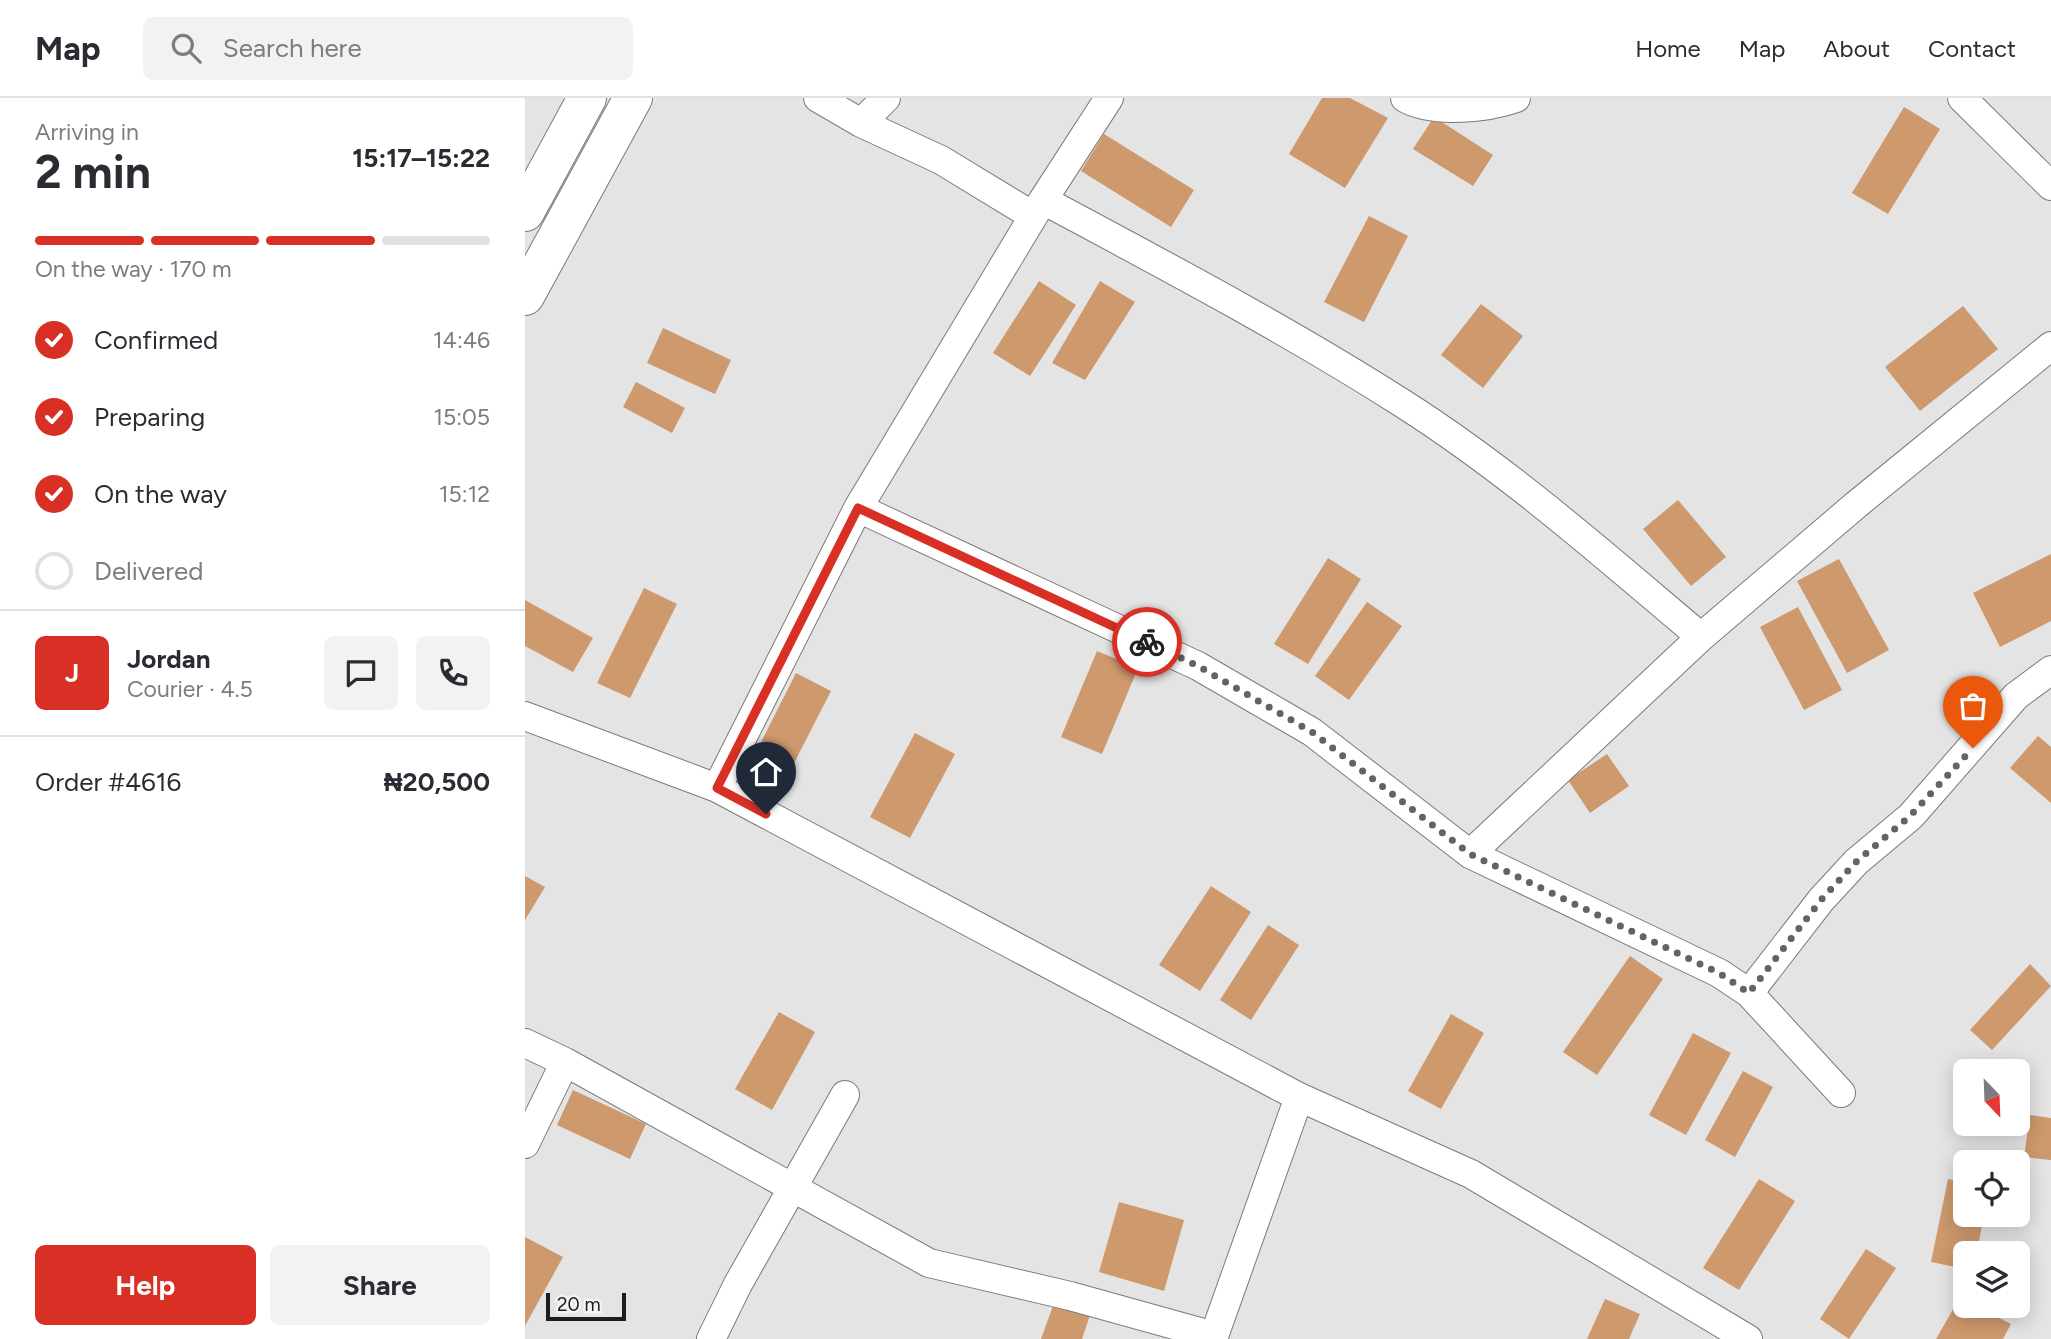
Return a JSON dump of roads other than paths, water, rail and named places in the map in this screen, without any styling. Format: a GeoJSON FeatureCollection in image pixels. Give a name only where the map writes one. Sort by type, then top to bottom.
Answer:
{"type":"FeatureCollection","features":[{"type":"Feature","properties":{"kind":"highway"},"geometry":{"type":"LineString","coordinates":[[525,212],[587,98]]}},
{"type":"Feature","properties":{"kind":"highway"},"geometry":{"type":"LineString","coordinates":[[525,296],[633,98]]}},
{"type":"Feature","properties":{"kind":"street"},"geometry":{"type":"LineString","coordinates":[[818,98],[861,123],[1221,296],[1403,404],[1560,517],[1701,638]]}},
{"type":"Feature","properties":{"kind":"street"},"geometry":{"type":"LineString","coordinates":[[861,123],[886,98]]}},
{"type":"Feature","properties":{"kind":"street"},"geometry":{"type":"LineString","coordinates":[[717,788],[858,508],[1038,208],[1109,98]]}},
{"type":"Feature","properties":{"kind":"street"},"geometry":{"type":"LineString","coordinates":[[1405,98],[1417,105],[1490,107],[1516,98]]}},
{"type":"Feature","properties":{"kind":"street"},"geometry":{"type":"LineString","coordinates":[[1962,98],[2051,186]]}},
{"type":"Feature","properties":{"kind":"street"},"geometry":{"type":"LineString","coordinates":[[1470,854],[1701,638],[1857,504],[2051,346]]}},
{"type":"Feature","properties":{"kind":"street"},"geometry":{"type":"LineString","coordinates":[[858,508],[1198,666],[1312,732],[1470,854],[1719,973],[1749,993],[1841,1093]]}},
{"type":"Feature","properties":{"kind":"street"},"geometry":{"type":"LineString","coordinates":[[1749,993],[1821,900],[1856,862],[1910,816],[2017,696],[2051,670]]}},
{"type":"Feature","properties":{"kind":"street"},"geometry":{"type":"LineString","coordinates":[[525,716],[717,788],[1299,1097],[1471,1174],[1748,1339]]}},
{"type":"Feature","properties":{"kind":"street"},"geometry":{"type":"LineString","coordinates":[[525,1043],[565,1062],[929,1263],[1070,1296],[1214,1337],[1299,1097]]}},
{"type":"Feature","properties":{"kind":"street"},"geometry":{"type":"LineString","coordinates":[[525,1144],[565,1062]]}},
{"type":"Feature","properties":{"kind":"street"},"geometry":{"type":"LineString","coordinates":[[712,1339],[738,1284],[795,1189],[845,1095]]}}]}
